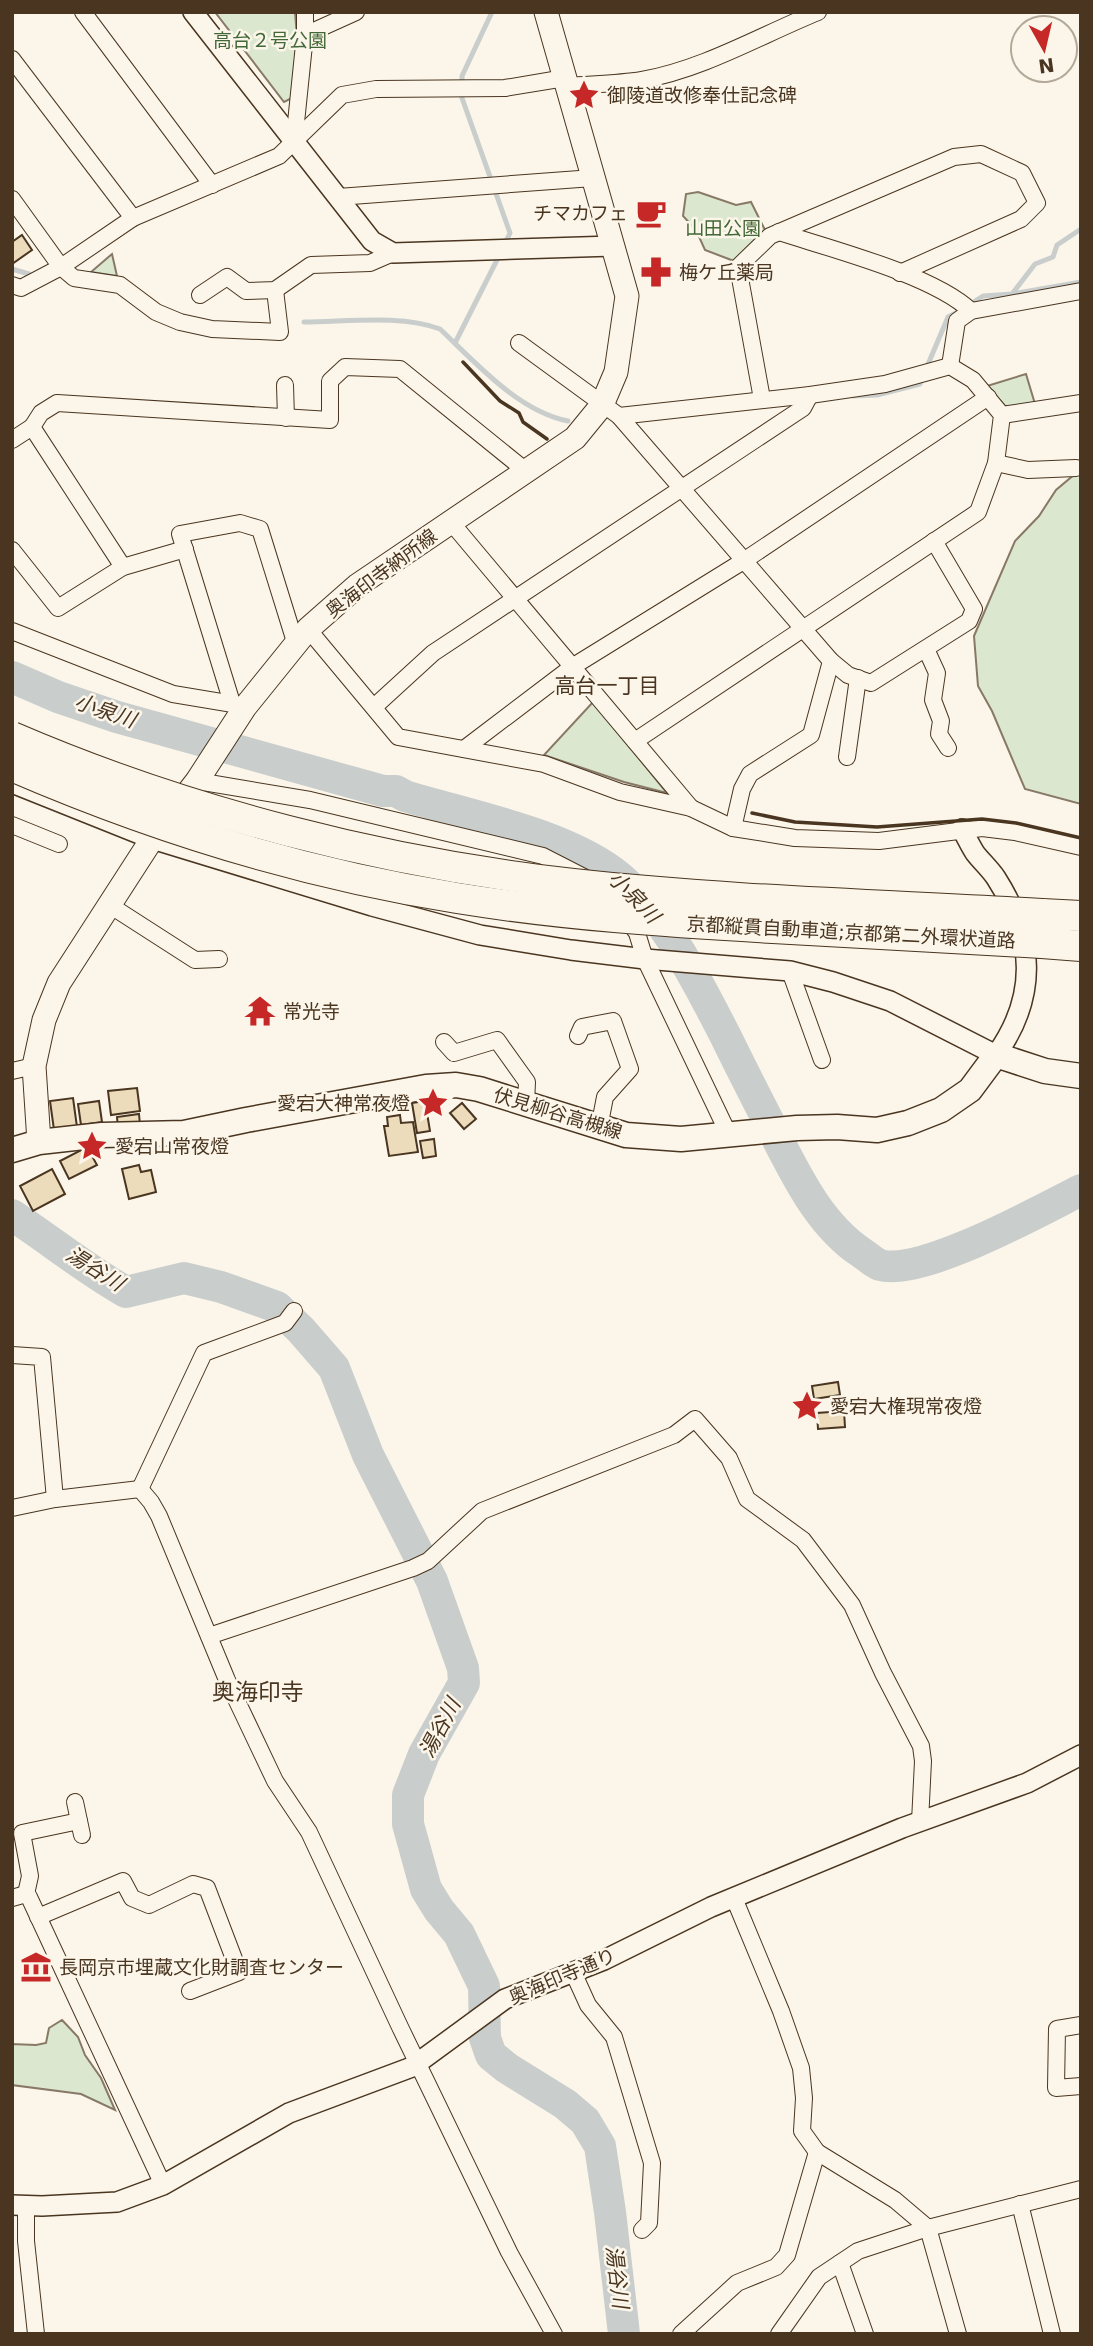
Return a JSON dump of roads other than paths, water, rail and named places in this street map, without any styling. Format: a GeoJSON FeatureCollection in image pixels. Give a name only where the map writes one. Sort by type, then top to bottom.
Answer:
{"type":"FeatureCollection","features":[{"type":"Feature","properties":{"kind":"highway","name":"京都縦貫自動車道;京都第二外環状道路"},"geometry":{"type":"LineString","coordinates":[[12,737],[155,790],[252,820],[361,849],[464,869],[571,884],[1042,928],[1081,946]]}},
{"type":"Feature","properties":{"kind":"highway","name":"京都縦貫自動車道;京都第二外環状道路"},"geometry":{"type":"LineString","coordinates":[[12,766],[144,816],[242,849],[354,877],[457,898],[688,923],[1042,928],[1081,916]]}},
{"type":"Feature","properties":{"kind":"main road","name":"奥海印寺納所線"},"geometry":{"type":"LineString","coordinates":[[39,1142],[23,1069],[59,983],[152,839],[200,776],[238,710],[302,637],[358,585],[575,438],[611,410],[627,296],[546,12]]}},
{"type":"Feature","properties":{"kind":"main road"},"geometry":{"type":"LineString","coordinates":[[996,1055],[1045,1072],[1081,1076]]}},
{"type":"Feature","properties":{"kind":"main road","name":"伏見柳谷高槻線"},"geometry":{"type":"LineString","coordinates":[[12,1150],[39,1142],[102,1135],[184,1133],[246,1119],[426,1087],[456,1085],[479,1089],[626,1135],[681,1139],[797,1128],[877,1130],[908,1123],[941,1110],[970,1090],[996,1055]]}},
{"type":"Feature","properties":{"kind":"street"},"geometry":{"type":"LineString","coordinates":[[83,12],[212,185]]}},
{"type":"Feature","properties":{"kind":"street"},"geometry":{"type":"LineString","coordinates":[[193,12],[372,241],[393,253]]}},
{"type":"Feature","properties":{"kind":"street"},"geometry":{"type":"LineString","coordinates":[[294,142],[306,35],[305,12]]}},
{"type":"Feature","properties":{"kind":"street"},"geometry":{"type":"LineString","coordinates":[[306,35],[356,12]]}},
{"type":"Feature","properties":{"kind":"street"},"geometry":{"type":"LineString","coordinates":[[12,285],[20,288],[61,267],[133,218],[279,156],[342,95],[376,89],[505,88],[566,82],[643,80],[731,51],[818,12]]}},
{"type":"Feature","properties":{"kind":"street"},"geometry":{"type":"LineString","coordinates":[[12,59],[133,218]]}},
{"type":"Feature","properties":{"kind":"street"},"geometry":{"type":"LineString","coordinates":[[762,399],[738,267],[770,236],[954,157],[981,155],[1022,173],[1037,203],[1021,219],[900,273]]}},
{"type":"Feature","properties":{"kind":"street"},"geometry":{"type":"LineString","coordinates":[[338,197],[593,178]]}},
{"type":"Feature","properties":{"kind":"street"},"geometry":{"type":"LineString","coordinates":[[12,200],[61,267],[74,278],[120,285],[156,312],[180,322],[212,329],[279,332],[275,290]]}},
{"type":"Feature","properties":{"kind":"street"},"geometry":{"type":"LineString","coordinates":[[779,232],[900,273],[958,298],[968,308]]}},
{"type":"Feature","properties":{"kind":"street"},"geometry":{"type":"LineString","coordinates":[[200,295],[228,277],[246,291],[275,290],[311,265],[370,262],[393,253],[612,246]]}},
{"type":"Feature","properties":{"kind":"street"},"geometry":{"type":"LineString","coordinates":[[950,366],[957,321],[968,308],[1081,291]]}},
{"type":"Feature","properties":{"kind":"street"},"geometry":{"type":"LineString","coordinates":[[519,344],[611,410],[683,488],[831,661],[848,674],[871,683],[970,621],[974,610],[934,541]]}},
{"type":"Feature","properties":{"kind":"street"},"geometry":{"type":"LineString","coordinates":[[611,410],[810,395],[885,384],[950,366],[973,380],[1002,415],[996,463],[978,512],[635,741]]}},
{"type":"Feature","properties":{"kind":"street"},"geometry":{"type":"LineString","coordinates":[[12,440],[33,427],[41,413],[57,403],[330,420],[330,381],[345,367],[400,369],[526,471]]}},
{"type":"Feature","properties":{"kind":"street"},"geometry":{"type":"LineString","coordinates":[[285,385],[286,418]]}},
{"type":"Feature","properties":{"kind":"street"},"geometry":{"type":"LineString","coordinates":[[374,707],[433,653],[803,408],[810,395]]}},
{"type":"Feature","properties":{"kind":"street"},"geometry":{"type":"LineString","coordinates":[[464,750],[572,667],[745,560],[988,397]]}},
{"type":"Feature","properties":{"kind":"street"},"geometry":{"type":"LineString","coordinates":[[1002,415],[1081,403]]}},
{"type":"Feature","properties":{"kind":"street"},"geometry":{"type":"LineString","coordinates":[[33,427],[123,567]]}},
{"type":"Feature","properties":{"kind":"street"},"geometry":{"type":"LineString","coordinates":[[996,463],[1028,470],[1076,468]]}},
{"type":"Feature","properties":{"kind":"street"},"geometry":{"type":"LineString","coordinates":[[450,522],[691,808]]}},
{"type":"Feature","properties":{"kind":"street"},"geometry":{"type":"LineString","coordinates":[[238,710],[180,534],[240,523],[260,529],[302,637],[374,707],[398,737],[544,764],[620,792],[691,808],[733,828],[796,838],[879,841],[982,828],[1015,831],[1081,847]]}},
{"type":"Feature","properties":{"kind":"street"},"geometry":{"type":"LineString","coordinates":[[12,550],[58,608],[123,567],[185,549]]}},
{"type":"Feature","properties":{"kind":"street"},"geometry":{"type":"LineString","coordinates":[[12,631],[173,694],[238,710]]}},
{"type":"Feature","properties":{"kind":"street"},"geometry":{"type":"LineString","coordinates":[[926,649],[937,673],[933,700],[941,722],[939,734],[948,748]]}},
{"type":"Feature","properties":{"kind":"street"},"geometry":{"type":"LineString","coordinates":[[733,828],[742,789],[750,774],[811,735],[831,661]]}},
{"type":"Feature","properties":{"kind":"street"},"geometry":{"type":"LineString","coordinates":[[847,757],[858,678]]}},
{"type":"Feature","properties":{"kind":"street"},"geometry":{"type":"LineString","coordinates":[[200,776],[543,856],[586,878],[616,903],[637,933],[732,1135]]}},
{"type":"Feature","properties":{"kind":"street"},"geometry":{"type":"LineString","coordinates":[[12,783],[152,839],[372,906],[480,934],[571,950],[790,971],[890,1001],[996,1055],[1009,1038],[1020,1014],[1026,990],[1027,958],[1018,919],[996,877],[976,854],[962,829]]}},
{"type":"Feature","properties":{"kind":"street"},"geometry":{"type":"LineString","coordinates":[[12,825],[59,844]]}},
{"type":"Feature","properties":{"kind":"street"},"geometry":{"type":"LineString","coordinates":[[111,906],[195,960],[219,959]]}},
{"type":"Feature","properties":{"kind":"street"},"geometry":{"type":"LineString","coordinates":[[790,971],[822,1060]]}},
{"type":"Feature","properties":{"kind":"street"},"geometry":{"type":"LineString","coordinates":[[578,1036],[582,1027],[613,1021],[630,1069],[605,1097],[599,1128]]}},
{"type":"Feature","properties":{"kind":"street"},"geometry":{"type":"LineString","coordinates":[[444,1042],[454,1053],[497,1040],[527,1082],[526,1104]]}},
{"type":"Feature","properties":{"kind":"street"},"geometry":{"type":"LineString","coordinates":[[140,1489],[204,1353],[290,1317]]}},
{"type":"Feature","properties":{"kind":"street"},"geometry":{"type":"LineString","coordinates":[[12,1354],[42,1357],[55,1499]]}},
{"type":"Feature","properties":{"kind":"street"},"geometry":{"type":"LineString","coordinates":[[209,1636],[413,1568],[428,1561],[482,1511],[674,1435],[695,1419],[729,1458],[747,1499],[803,1540],[852,1605],[921,1746],[923,1761],[920,1822]]}},
{"type":"Feature","properties":{"kind":"street"},"geometry":{"type":"LineString","coordinates":[[12,1508],[55,1499],[140,1489]]}},
{"type":"Feature","properties":{"kind":"street"},"geometry":{"type":"LineString","coordinates":[[140,1489],[159,1516],[227,1680],[275,1781],[309,1832],[509,2252],[554,2334]]}},
{"type":"Feature","properties":{"kind":"street","name":"奥海印寺通り"},"geometry":{"type":"LineString","coordinates":[[19,2205],[117,2202],[163,2185],[289,2113],[403,2072],[505,1999],[604,1960],[711,1907],[920,1822],[1027,1783],[1081,1755]]}},
{"type":"Feature","properties":{"kind":"street"},"geometry":{"type":"LineString","coordinates":[[75,1802],[80,1828],[22,1833],[30,1876],[19,1896],[38,1917],[163,2185]]}},
{"type":"Feature","properties":{"kind":"street"},"geometry":{"type":"LineString","coordinates":[[38,1917],[123,1881],[132,1898],[149,1905],[193,1884],[207,1888],[239,1972],[191,1992]]}},
{"type":"Feature","properties":{"kind":"street"},"geometry":{"type":"LineString","coordinates":[[734,1898],[781,2011],[801,2068],[804,2098],[802,2131],[817,2152],[895,2200],[928,2228],[958,2334]]}},
{"type":"Feature","properties":{"kind":"street"},"geometry":{"type":"LineString","coordinates":[[573,1972],[588,2006],[614,2037],[652,2163],[649,2223],[642,2230]]}},
{"type":"Feature","properties":{"kind":"street"},"geometry":{"type":"LineString","coordinates":[[1081,2025],[1057,2029],[1056,2088],[1081,2086]]}},
{"type":"Feature","properties":{"kind":"street"},"geometry":{"type":"LineString","coordinates":[[681,2334],[737,2283],[776,2267],[787,2255],[817,2152]]}},
{"type":"Feature","properties":{"kind":"street"},"geometry":{"type":"LineString","coordinates":[[779,2334],[819,2277],[858,2251],[928,2228],[1081,2189]]}},
{"type":"Feature","properties":{"kind":"street"},"geometry":{"type":"LineString","coordinates":[[1020,2204],[1052,2334]]}},
{"type":"Feature","properties":{"kind":"street"},"geometry":{"type":"LineString","coordinates":[[19,2205],[26,2241],[36,2334]]}},
{"type":"Feature","properties":{"kind":"street"},"geometry":{"type":"LineString","coordinates":[[840,2263],[865,2334]]}},
{"type":"Feature","properties":{"kind":"waterway"},"geometry":{"type":"LineString","coordinates":[[492,12],[462,76],[462,98],[510,233],[504,245]]}},
{"type":"Feature","properties":{"kind":"waterway"},"geometry":{"type":"LineString","coordinates":[[969,305],[983,296],[1012,294],[1035,264],[1053,257],[1057,245],[1081,229]]}},
{"type":"Feature","properties":{"kind":"waterway"},"geometry":{"type":"LineString","coordinates":[[455,343],[500,254]]}},
{"type":"Feature","properties":{"kind":"waterway"},"geometry":{"type":"LineString","coordinates":[[12,269],[29,274]]}},
{"type":"Feature","properties":{"kind":"waterway"},"geometry":{"type":"LineString","coordinates":[[1012,294],[1081,282]]}},
{"type":"Feature","properties":{"kind":"waterway"},"geometry":{"type":"LineString","coordinates":[[926,369],[948,317],[958,312]]}},
{"type":"Feature","properties":{"kind":"waterway"},"geometry":{"type":"LineString","coordinates":[[304,322],[391,320],[425,324],[440,329],[515,396],[550,416],[568,421]]}},
{"type":"Feature","properties":{"kind":"waterway"},"geometry":{"type":"LineString","coordinates":[[853,396],[877,395],[920,384],[922,378]]}},
{"type":"Feature","properties":{"kind":"waterway","name":"小泉川"},"geometry":{"type":"LineString","coordinates":[[12,677],[58,697],[117,717],[383,791],[396,791],[405,796],[534,833],[604,866],[642,899],[689,967],[784,1152],[812,1200],[847,1242],[880,1265],[899,1266],[951,1252],[1011,1226],[1081,1190]]}},
{"type":"Feature","properties":{"kind":"waterway","name":"湯谷川"},"geometry":{"type":"LineString","coordinates":[[12,1215],[126,1292],[184,1278],[221,1287],[277,1307],[334,1368],[368,1455],[432,1581],[463,1668],[464,1683],[424,1754],[408,1795],[408,1824],[426,1889],[459,1934],[484,1986],[485,2038],[491,2055],[565,2104],[585,2121],[600,2146],[624,2334]]}},
{"type":"Feature","properties":{"kind":"place","name":"御陵道改修奉仕記念碑"},"geometry":{"type":"Point","coordinates":[584,95]}},
{"type":"Feature","properties":{"kind":"place","name":"チマカフェ"},"geometry":{"type":"Point","coordinates":[651,213]}},
{"type":"Feature","properties":{"kind":"place","name":"梅ケ丘薬局"},"geometry":{"type":"Point","coordinates":[656,272]}},
{"type":"Feature","properties":{"kind":"place","name":"常光寺"},"geometry":{"type":"Point","coordinates":[260,1011]}},
{"type":"Feature","properties":{"kind":"place","name":"愛宕大神常夜燈"},"geometry":{"type":"Point","coordinates":[433,1103]}},
{"type":"Feature","properties":{"kind":"place","name":"愛宕山常夜燈"},"geometry":{"type":"Point","coordinates":[92,1146]}},
{"type":"Feature","properties":{"kind":"place","name":"愛宕大権現常夜燈"},"geometry":{"type":"Point","coordinates":[807,1406]}},
{"type":"Feature","properties":{"kind":"place","name":"長岡京市埋蔵文化財調査センター"},"geometry":{"type":"Point","coordinates":[36,1967]}},
{"type":"Feature","properties":{"kind":"district","name":"高台一丁目"},"geometry":{"type":"Point","coordinates":[607,686]}},
{"type":"Feature","properties":{"kind":"district","name":"奥海印寺"},"geometry":{"type":"Point","coordinates":[258,1692]}},
{"type":"Feature","properties":{"kind":"park label","name":"高台２号公園"},"geometry":{"type":"Point","coordinates":[270,40]}},
{"type":"Feature","properties":{"kind":"park label","name":"山田公園"},"geometry":{"type":"Point","coordinates":[723,228]}}]}
